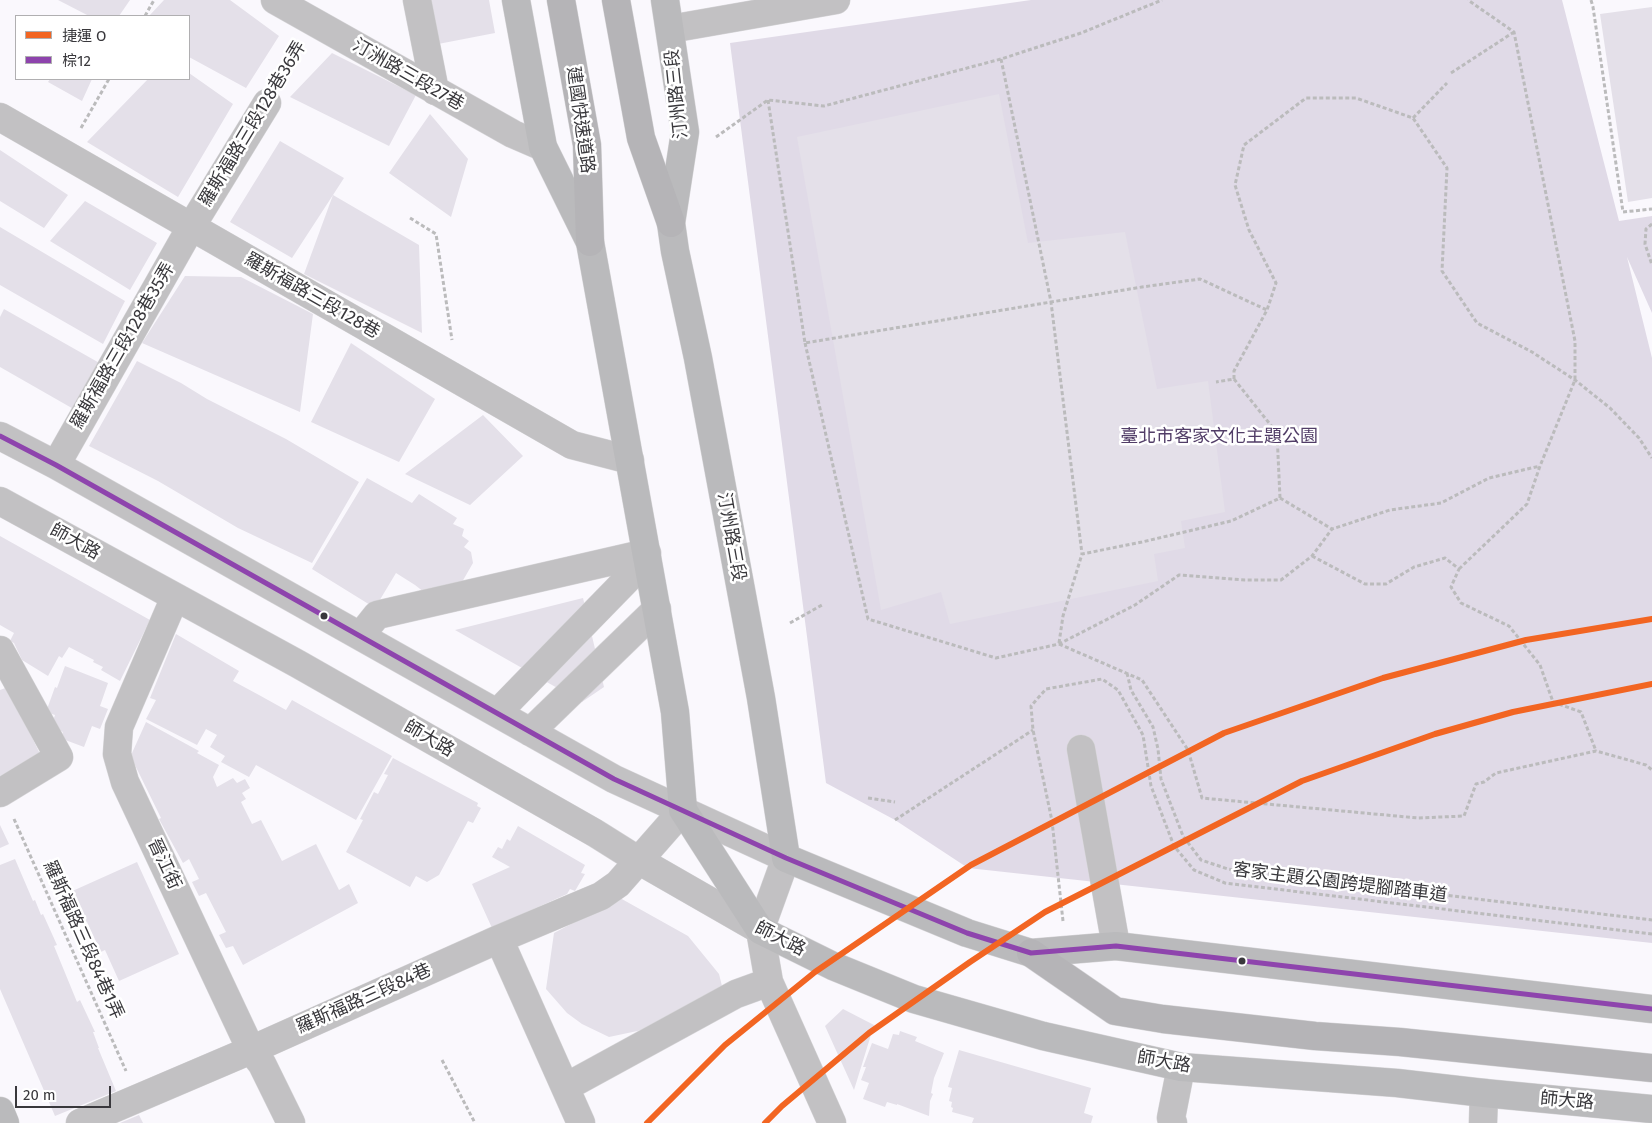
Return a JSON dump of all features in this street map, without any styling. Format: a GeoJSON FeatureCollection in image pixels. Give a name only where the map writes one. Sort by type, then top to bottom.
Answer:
{"type":"FeatureCollection","features":[{"type":"Feature","properties":{"kind":"highway","name":"建國快速道路"},"geometry":{"type":"LineString","coordinates":[[561,0],[587,145],[590,242]]}},
{"type":"Feature","properties":{"kind":"highway"},"geometry":{"type":"LineString","coordinates":[[616,0],[641,138],[671,223]]}},
{"type":"Feature","properties":{"kind":"highway"},"geometry":{"type":"LineString","coordinates":[[1031,953],[1116,1011],[1163,1019],[1315,1036],[1400,1042],[1652,1068]]}},
{"type":"Feature","properties":{"kind":"main road"},"geometry":{"type":"LineString","coordinates":[[516,0],[543,147],[590,242],[675,712],[683,810],[760,930]]}},
{"type":"Feature","properties":{"kind":"main road","name":"汀州路三段"},"geometry":{"type":"LineString","coordinates":[[666,0],[685,132],[671,223],[761,698],[786,858]]}},
{"type":"Feature","properties":{"kind":"main road"},"geometry":{"type":"LineString","coordinates":[[786,858],[967,933],[1031,953],[1116,946],[1652,1009]]}},
{"type":"Feature","properties":{"kind":"main road","name":"師大路"},"geometry":{"type":"LineString","coordinates":[[760,930],[833,966],[914,999],[1043,1036],[1181,1067],[1397,1083],[1652,1109]]}},
{"type":"Feature","properties":{"kind":"main road"},"geometry":{"type":"LineString","coordinates":[[0,1111],[5,1123]]}},
{"type":"Feature","properties":{"kind":"street","name":"汀洲路三段27巷"},"geometry":{"type":"LineString","coordinates":[[275,0],[513,134],[543,147]]}},
{"type":"Feature","properties":{"kind":"street"},"geometry":{"type":"LineString","coordinates":[[417,0],[435,91]]}},
{"type":"Feature","properties":{"kind":"street"},"geometry":{"type":"LineString","coordinates":[[670,29],[836,0]]}},
{"type":"Feature","properties":{"kind":"street","name":"羅斯福路三段128巷36弄"},"geometry":{"type":"LineString","coordinates":[[191,227],[267,103]]}},
{"type":"Feature","properties":{"kind":"street","name":"羅斯福路三段128巷"},"geometry":{"type":"LineString","coordinates":[[0,117],[572,445],[630,460]]}},
{"type":"Feature","properties":{"kind":"street","name":"羅斯福路三段128巷35弄"},"geometry":{"type":"LineString","coordinates":[[56,464],[191,227]]}},
{"type":"Feature","properties":{"kind":"street"},"geometry":{"type":"LineString","coordinates":[[0,436],[56,464],[614,779],[786,858]]}},
{"type":"Feature","properties":{"kind":"street","name":"師大路"},"geometry":{"type":"LineString","coordinates":[[0,501],[315,674],[760,930]]}},
{"type":"Feature","properties":{"kind":"street"},"geometry":{"type":"LineString","coordinates":[[361,635],[377,615],[647,556]]}},
{"type":"Feature","properties":{"kind":"street"},"geometry":{"type":"LineString","coordinates":[[498,712],[647,556]]}},
{"type":"Feature","properties":{"kind":"street","name":"晉江街"},"geometry":{"type":"LineString","coordinates":[[175,597],[120,727],[117,754],[125,782],[251,1050],[262,1064],[291,1123]]}},
{"type":"Feature","properties":{"kind":"street"},"geometry":{"type":"LineString","coordinates":[[530,732],[657,609]]}},
{"type":"Feature","properties":{"kind":"street"},"geometry":{"type":"LineString","coordinates":[[0,650],[59,757],[1,793]]}},
{"type":"Feature","properties":{"kind":"street"},"geometry":{"type":"LineString","coordinates":[[1081,749],[1116,946]]}},
{"type":"Feature","properties":{"kind":"street"},"geometry":{"type":"LineString","coordinates":[[638,860],[683,810]]}},
{"type":"Feature","properties":{"kind":"street","name":"汀州路三段"},"geometry":{"type":"LineString","coordinates":[[760,930],[786,858]]}},
{"type":"Feature","properties":{"kind":"street","name":"羅斯福路三段84巷"},"geometry":{"type":"LineString","coordinates":[[80,1123],[251,1050],[499,939],[602,896],[618,884],[638,860]]}},
{"type":"Feature","properties":{"kind":"street"},"geometry":{"type":"LineString","coordinates":[[760,930],[769,982],[832,1123]]}},
{"type":"Feature","properties":{"kind":"street"},"geometry":{"type":"LineString","coordinates":[[499,939],[581,1123]]}},
{"type":"Feature","properties":{"kind":"street"},"geometry":{"type":"LineString","coordinates":[[566,1087],[736,994],[769,982]]}},
{"type":"Feature","properties":{"kind":"street"},"geometry":{"type":"LineString","coordinates":[[1167,1121],[1181,1067]]}},
{"type":"Feature","properties":{"kind":"street"},"geometry":{"type":"LineString","coordinates":[[1483,1123],[1484,1093]]}},
{"type":"Feature","properties":{"kind":"path"},"geometry":{"type":"LineString","coordinates":[[146,15],[154,0]]}},
{"type":"Feature","properties":{"kind":"path"},"geometry":{"type":"LineString","coordinates":[[716,137],[768,100],[824,106],[1001,59],[1081,33],[1162,0]]}},
{"type":"Feature","properties":{"kind":"path"},"geometry":{"type":"LineString","coordinates":[[1468,0],[1514,32],[1575,341],[1575,380],[1540,466],[1527,504],[1459,569],[1451,587],[1461,603],[1509,626],[1540,665],[1553,702],[1581,712],[1596,751]]}},
{"type":"Feature","properties":{"kind":"path"},"geometry":{"type":"LineString","coordinates":[[1591,0],[1623,212],[1652,209]]}},
{"type":"Feature","properties":{"kind":"path","name":"羅斯福路三段128巷36弄"},"geometry":{"type":"LineString","coordinates":[[267,103],[314,22]]}},
{"type":"Feature","properties":{"kind":"path"},"geometry":{"type":"LineString","coordinates":[[1451,73],[1514,32]]}},
{"type":"Feature","properties":{"kind":"path"},"geometry":{"type":"LineString","coordinates":[[1001,59],[1051,302],[1082,554],[1063,616],[1059,644]]}},
{"type":"Feature","properties":{"kind":"path"},"geometry":{"type":"LineString","coordinates":[[66,154],[108,80]]}},
{"type":"Feature","properties":{"kind":"path"},"geometry":{"type":"LineString","coordinates":[[1413,118],[1447,83]]}},
{"type":"Feature","properties":{"kind":"path"},"geometry":{"type":"LineString","coordinates":[[1280,498],[1276,433],[1234,378],[1234,371],[1267,310],[1276,283],[1249,230],[1235,185],[1244,145],[1306,98],[1356,98],[1413,118],[1447,168],[1442,271],[1477,323],[1532,352],[1575,380],[1610,408],[1639,438],[1652,458]]}},
{"type":"Feature","properties":{"kind":"path"},"geometry":{"type":"LineString","coordinates":[[768,100],[804,343],[868,619],[996,658],[1059,644],[1135,605],[1179,575],[1245,580],[1281,580],[1312,556],[1332,529],[1390,510],[1441,503],[1489,478],[1540,466]]}},
{"type":"Feature","properties":{"kind":"path"},"geometry":{"type":"LineString","coordinates":[[410,218],[436,234],[458,380]]}},
{"type":"Feature","properties":{"kind":"path"},"geometry":{"type":"LineString","coordinates":[[1652,224],[1646,229],[1645,244],[1652,265]]}},
{"type":"Feature","properties":{"kind":"path"},"geometry":{"type":"LineString","coordinates":[[804,343],[1200,279],[1267,310]]}},
{"type":"Feature","properties":{"kind":"path"},"geometry":{"type":"LineString","coordinates":[[1216,382],[1234,378]]}},
{"type":"Feature","properties":{"kind":"path"},"geometry":{"type":"LineString","coordinates":[[1082,554],[1231,521],[1280,498]]}},
{"type":"Feature","properties":{"kind":"path"},"geometry":{"type":"LineString","coordinates":[[1280,498],[1332,529]]}},
{"type":"Feature","properties":{"kind":"path"},"geometry":{"type":"LineString","coordinates":[[1312,556],[1365,584],[1386,584],[1414,568],[1445,558],[1459,569]]}},
{"type":"Feature","properties":{"kind":"path"},"geometry":{"type":"LineString","coordinates":[[790,623],[822,605]]}},
{"type":"Feature","properties":{"kind":"path"},"geometry":{"type":"LineString","coordinates":[[1059,644],[1142,680],[1188,750],[1202,798],[1418,818],[1464,816],[1476,784],[1484,782],[1496,773],[1596,751],[1646,765],[1652,770]]}},
{"type":"Feature","properties":{"kind":"path"},"geometry":{"type":"LineString","coordinates":[[1127,673],[1131,690],[1153,727],[1162,779],[1183,836],[1202,860],[1228,869],[1652,920]]}},
{"type":"Feature","properties":{"kind":"path","name":"客家主題公園跨堤腳踏車道"},"geometry":{"type":"LineString","coordinates":[[1118,690],[1143,735],[1152,786],[1174,846],[1194,870],[1225,883],[1652,934]]}},
{"type":"Feature","properties":{"kind":"path"},"geometry":{"type":"LineString","coordinates":[[895,820],[1033,730]]}},
{"type":"Feature","properties":{"kind":"path","name":"羅斯福路三段84巷1弄"},"geometry":{"type":"LineString","coordinates":[[1,793],[138,1099]]}},
{"type":"Feature","properties":{"kind":"path"},"geometry":{"type":"LineString","coordinates":[[868,798],[895,802]]}},
{"type":"Feature","properties":{"kind":"path"},"geometry":{"type":"LineString","coordinates":[[442,1060],[475,1123]]}},
{"type":"Feature","properties":{"kind":"green space","name":"臺北市客家文化主題公園"},"geometry":{"type":"Polygon","coordinates":[[[1031,0],[1562,0],[1619,221],[1652,216],[1652,313],[1627,257],[1652,358],[1652,943],[968,868],[895,820],[826,783],[730,43],[1031,0]]]}},
{"type":"Feature","properties":{"kind":"building"},"geometry":{"type":"Polygon","coordinates":[[[58,0],[130,0],[120,15],[87,15],[58,0]]]}},
{"type":"Feature","properties":{"kind":"building"},"geometry":{"type":"Polygon","coordinates":[[[164,0],[230,0],[279,36],[246,88],[190,58],[190,15],[150,15],[164,0]]]}},
{"type":"Feature","properties":{"kind":"building"},"geometry":{"type":"Polygon","coordinates":[[[424,0],[489,0],[495,33],[433,45],[424,0]]]}},
{"type":"Feature","properties":{"kind":"building"},"geometry":{"type":"Polygon","coordinates":[[[1652,7],[1652,198],[1628,202],[1600,14],[1652,7]]]}},
{"type":"Feature","properties":{"kind":"building"},"geometry":{"type":"Polygon","coordinates":[[[332,53],[416,95],[389,146],[290,97],[332,53]]]}},
{"type":"Feature","properties":{"kind":"building"},"geometry":{"type":"Polygon","coordinates":[[[190,74],[233,104],[178,197],[87,142],[147,80],[190,80],[190,74]]]}},
{"type":"Feature","properties":{"kind":"building"},"geometry":{"type":"Polygon","coordinates":[[[49,80],[92,80],[82,101],[48,82],[49,80]]]}},
{"type":"Feature","properties":{"kind":"building"},"geometry":{"type":"Polygon","coordinates":[[[999,94],[1028,243],[1125,232],[1157,389],[1208,381],[1225,512],[1181,521],[1185,548],[1154,554],[1158,581],[950,624],[941,592],[881,610],[797,137],[999,94]]]}},
{"type":"Feature","properties":{"kind":"building"},"geometry":{"type":"Polygon","coordinates":[[[430,114],[468,159],[451,217],[389,173],[430,114]]]}},
{"type":"Feature","properties":{"kind":"building"},"geometry":{"type":"Polygon","coordinates":[[[280,141],[344,178],[292,258],[230,222],[280,141]]]}},
{"type":"Feature","properties":{"kind":"building"},"geometry":{"type":"Polygon","coordinates":[[[0,150],[68,195],[44,228],[0,201],[0,150]]]}},
{"type":"Feature","properties":{"kind":"building"},"geometry":{"type":"Polygon","coordinates":[[[333,195],[419,245],[422,333],[304,274],[333,195]]]}},
{"type":"Feature","properties":{"kind":"building"},"geometry":{"type":"Polygon","coordinates":[[[85,201],[157,243],[130,290],[50,241],[85,201]]]}},
{"type":"Feature","properties":{"kind":"building"},"geometry":{"type":"Polygon","coordinates":[[[0,227],[125,301],[103,344],[0,285],[0,227]]]}},
{"type":"Feature","properties":{"kind":"building"},"geometry":{"type":"Polygon","coordinates":[[[185,276],[241,277],[313,314],[300,412],[142,343],[185,276]]]}},
{"type":"Feature","properties":{"kind":"building"},"geometry":{"type":"Polygon","coordinates":[[[4,309],[103,365],[77,411],[0,367],[0,317],[4,309]]]}},
{"type":"Feature","properties":{"kind":"building"},"geometry":{"type":"Polygon","coordinates":[[[351,343],[435,399],[399,462],[311,422],[351,343]]]}},
{"type":"Feature","properties":{"kind":"building"},"geometry":{"type":"Polygon","coordinates":[[[137,361],[286,439],[359,482],[312,563],[238,528],[158,481],[89,446],[137,361]]]}},
{"type":"Feature","properties":{"kind":"building"},"geometry":{"type":"Polygon","coordinates":[[[483,415],[523,456],[470,505],[405,474],[483,415]]]}},
{"type":"Feature","properties":{"kind":"building"},"geometry":{"type":"Polygon","coordinates":[[[367,478],[412,503],[419,494],[457,518],[453,524],[464,529],[462,536],[469,541],[464,547],[471,552],[473,563],[458,589],[429,596],[396,573],[375,608],[312,569],[367,478]]]}},
{"type":"Feature","properties":{"kind":"building"},"geometry":{"type":"Polygon","coordinates":[[[0,536],[150,620],[120,681],[101,670],[103,667],[93,662],[94,660],[69,647],[62,658],[59,656],[48,676],[22,660],[14,643],[10,641],[14,633],[0,625],[0,536]]]}},
{"type":"Feature","properties":{"kind":"building"},"geometry":{"type":"Polygon","coordinates":[[[583,598],[604,687],[582,702],[455,630],[583,598]]]}},
{"type":"Feature","properties":{"kind":"building"},"geometry":{"type":"Polygon","coordinates":[[[176,634],[239,671],[233,681],[286,710],[292,700],[392,756],[356,820],[256,765],[249,777],[221,762],[225,756],[210,747],[217,735],[206,729],[197,745],[146,719],[156,700],[150,698],[176,634]]]}},
{"type":"Feature","properties":{"kind":"building"},"geometry":{"type":"Polygon","coordinates":[[[65,666],[108,683],[100,706],[108,709],[100,729],[92,726],[84,747],[60,738],[63,732],[51,727],[55,715],[46,712],[65,666]]]}},
{"type":"Feature","properties":{"kind":"building"},"geometry":{"type":"Polygon","coordinates":[[[8,687],[40,754],[0,781],[0,690],[8,687]]]}},
{"type":"Feature","properties":{"kind":"building"},"geometry":{"type":"Polygon","coordinates":[[[146,722],[199,751],[197,753],[219,765],[213,777],[217,787],[233,778],[237,783],[245,779],[250,788],[242,793],[246,799],[241,802],[252,824],[261,820],[282,861],[316,844],[339,890],[349,884],[358,903],[243,965],[233,946],[226,948],[219,935],[226,932],[206,893],[199,896],[192,882],[199,879],[189,859],[183,863],[159,819],[161,818],[132,759],[132,753],[146,722]]]}},
{"type":"Feature","properties":{"kind":"building"},"geometry":{"type":"Polygon","coordinates":[[[393,758],[478,803],[477,806],[481,808],[473,823],[468,821],[439,875],[427,882],[416,876],[410,887],[346,852],[363,820],[360,819],[374,792],[378,794],[388,775],[384,774],[393,758]]]}},
{"type":"Feature","properties":{"kind":"building"},"geometry":{"type":"Polygon","coordinates":[[[0,825],[9,844],[0,848],[0,825]]]}},
{"type":"Feature","properties":{"kind":"building"},"geometry":{"type":"Polygon","coordinates":[[[518,826],[585,865],[581,873],[585,874],[575,891],[570,889],[567,894],[492,928],[472,884],[510,867],[492,857],[498,847],[502,849],[507,839],[510,841],[518,826]]]}},
{"type":"Feature","properties":{"kind":"building"},"geometry":{"type":"Polygon","coordinates":[[[15,859],[33,901],[35,900],[41,915],[43,914],[57,945],[54,946],[77,1002],[80,1000],[95,1032],[93,1032],[98,1048],[116,1091],[55,1116],[0,989],[0,865],[15,859]]]}},
{"type":"Feature","properties":{"kind":"building"},"geometry":{"type":"Polygon","coordinates":[[[137,862],[179,954],[119,981],[105,950],[101,952],[87,922],[83,924],[68,893],[137,862]]]}},
{"type":"Feature","properties":{"kind":"building"},"geometry":{"type":"Polygon","coordinates":[[[620,898],[688,936],[719,974],[722,986],[706,1004],[642,1030],[609,1037],[582,1024],[567,1013],[546,989],[554,933],[620,898]]]}},
{"type":"Feature","properties":{"kind":"building"},"geometry":{"type":"Polygon","coordinates":[[[843,1009],[874,1025],[854,1090],[825,1026],[843,1009]]]}},
{"type":"Feature","properties":{"kind":"building"},"geometry":{"type":"Polygon","coordinates":[[[900,1031],[917,1037],[915,1041],[944,1053],[934,1078],[929,1116],[897,1104],[887,1102],[885,1107],[863,1099],[869,1083],[861,1080],[866,1067],[863,1067],[872,1043],[888,1049],[893,1034],[899,1035],[900,1031]]]}},
{"type":"Feature","properties":{"kind":"building"},"geometry":{"type":"Polygon","coordinates":[[[959,1050],[1091,1088],[1084,1113],[1093,1116],[1091,1123],[972,1123],[974,1118],[952,1112],[952,1102],[949,1101],[952,1088],[948,1087],[959,1050]]]}},
{"type":"Feature","properties":{"kind":"building"},"geometry":{"type":"Polygon","coordinates":[[[139,1115],[143,1123],[120,1123],[139,1115]]]}},
{"type":"Feature","properties":{"kind":"metro line","name":"O"},"geometry":{"type":"LineString","coordinates":[[647,1123],[725,1045],[815,972],[971,865],[1224,733],[1383,678],[1526,640],[1652,619]]}},
{"type":"Feature","properties":{"kind":"metro line","name":"O"},"geometry":{"type":"LineString","coordinates":[[765,1123],[782,1106],[869,1033],[1045,912],[1302,781],[1435,734],[1513,712],[1652,684]]}},
{"type":"Feature","properties":{"kind":"transit line","name":"棕12"},"geometry":{"type":"LineString","coordinates":[[0,436],[56,465],[614,779],[786,858],[967,933],[1031,953],[1116,946],[1652,1009]]}}]}
